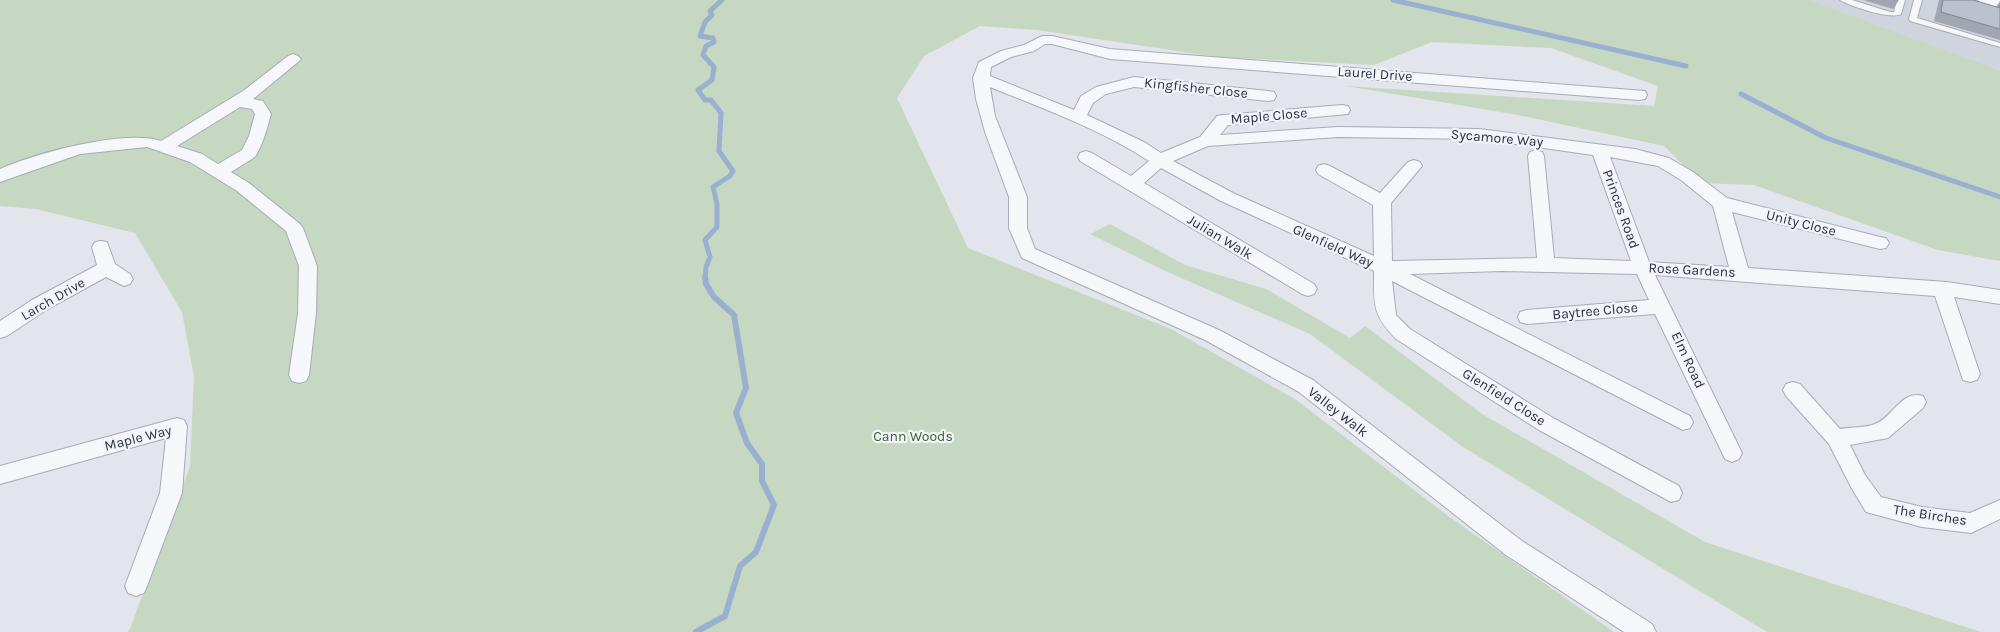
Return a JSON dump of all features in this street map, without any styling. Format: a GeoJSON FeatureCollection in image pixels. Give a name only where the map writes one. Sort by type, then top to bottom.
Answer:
{"type":"FeatureCollection","features":[{"type":"Feature","properties":{"kind":"street"},"geometry":{"type":"LineString","coordinates":[[1987,0],[2000,4]]}},
{"type":"Feature","properties":{"kind":"street"},"geometry":{"type":"LineString","coordinates":[[1018,227],[1018,200],[1008,166],[990,126],[981,92],[981,78],[984,65],[1006,54],[1029,48],[1042,40],[1052,40],[1110,54]]}},
{"type":"Feature","properties":{"kind":"street","name":"Laurel Drive"},"geometry":{"type":"LineString","coordinates":[[1110,54],[1639,95]]}},
{"type":"Feature","properties":{"kind":"street"},"geometry":{"type":"LineString","coordinates":[[163,147],[238,102],[293,59]]}},
{"type":"Feature","properties":{"kind":"street","name":"Glenfield Way"},"geometry":{"type":"LineString","coordinates":[[981,78],[1078,117],[1138,146],[1227,198],[1383,268],[1682,422]]}},
{"type":"Feature","properties":{"kind":"street","name":"Kingfisher Close"},"geometry":{"type":"LineString","coordinates":[[1078,117],[1087,100],[1101,90],[1134,82],[1268,96]]}},
{"type":"Feature","properties":{"kind":"street"},"geometry":{"type":"LineString","coordinates":[[218,172],[249,153],[257,136],[262,114],[257,105],[238,102]]}},
{"type":"Feature","properties":{"kind":"street","name":"Maple Close"},"geometry":{"type":"LineString","coordinates":[[1206,141],[1223,120],[1342,110]]}},
{"type":"Feature","properties":{"kind":"street","name":"Sycamore Way"},"geometry":{"type":"LineString","coordinates":[[1160,160],[1206,141],[1338,132],[1479,134],[1635,155],[1663,162],[1687,176],[1721,203]]}},
{"type":"Feature","properties":{"kind":"street"},"geometry":{"type":"LineString","coordinates":[[0,176],[79,148],[148,142],[196,158],[243,187],[294,228],[308,266],[307,313],[299,374]]}},
{"type":"Feature","properties":{"kind":"street","name":"Princes Road"},"geometry":{"type":"LineString","coordinates":[[1599,150],[1642,267]]}},
{"type":"Feature","properties":{"kind":"street"},"geometry":{"type":"LineString","coordinates":[[1536,156],[1546,264]]}},
{"type":"Feature","properties":{"kind":"street","name":"Julian Walk"},"geometry":{"type":"LineString","coordinates":[[1086,157],[1308,289]]}},
{"type":"Feature","properties":{"kind":"street"},"geometry":{"type":"LineString","coordinates":[[1132,184],[1160,160]]}},
{"type":"Feature","properties":{"kind":"street"},"geometry":{"type":"LineString","coordinates":[[1324,170],[1382,202],[1414,166]]}},
{"type":"Feature","properties":{"kind":"street","name":"Glenfield Close"},"geometry":{"type":"LineString","coordinates":[[1382,202],[1383,292],[1388,319],[1403,334],[1546,424],[1671,493]]}},
{"type":"Feature","properties":{"kind":"street"},"geometry":{"type":"LineString","coordinates":[[1721,203],[1740,273]]}},
{"type":"Feature","properties":{"kind":"street","name":"Unity Close"},"geometry":{"type":"LineString","coordinates":[[1721,203],[1880,244]]}},
{"type":"Feature","properties":{"kind":"street","name":"Valley Walk"},"geometry":{"type":"LineString","coordinates":[[1018,227],[1028,253],[1212,335],[1306,386],[1514,548],[1644,632]]}},
{"type":"Feature","properties":{"kind":"street"},"geometry":{"type":"LineString","coordinates":[[101,247],[107,268],[124,279]]}},
{"type":"Feature","properties":{"kind":"street","name":"Rose Gardens"},"geometry":{"type":"LineString","coordinates":[[1383,268],[1440,264],[1546,264],[1642,267],[1740,273],[1863,285],[1942,288],[1974,291],[2000,297]]}},
{"type":"Feature","properties":{"kind":"street","name":"Elm Road"},"geometry":{"type":"LineString","coordinates":[[1642,267],[1732,453]]}},
{"type":"Feature","properties":{"kind":"street","name":"Larch Drive"},"geometry":{"type":"LineString","coordinates":[[0,331],[39,305],[107,268]]}},
{"type":"Feature","properties":{"kind":"street"},"geometry":{"type":"LineString","coordinates":[[1942,288],[1970,374]]}},
{"type":"Feature","properties":{"kind":"street","name":"Baytree Close"},"geometry":{"type":"LineString","coordinates":[[1527,317],[1662,306]]}},
{"type":"Feature","properties":{"kind":"street","name":"The Birches"},"geometry":{"type":"LineString","coordinates":[[1793,390],[1836,438],[1858,480],[1874,505],[1922,517],[1971,524],[2000,509]]}},
{"type":"Feature","properties":{"kind":"street"},"geometry":{"type":"LineString","coordinates":[[1836,438],[1881,432],[1916,402]]}},
{"type":"Feature","properties":{"kind":"street","name":"Maple Way"},"geometry":{"type":"LineString","coordinates":[[0,475],[177,426],[171,492],[136,586]]}},
{"type":"Feature","properties":{"kind":"lane"},"geometry":{"type":"LineString","coordinates":[[1844,0],[1889,14],[1897,14],[1901,0]]}},
{"type":"Feature","properties":{"kind":"lane"},"geometry":{"type":"LineString","coordinates":[[1918,0],[1913,18],[1999,45]]}},
{"type":"Feature","properties":{"kind":"shaded area"},"geometry":{"type":"Polygon","coordinates":[[[1809,0],[2000,0],[2000,70],[1809,0]]]}},
{"type":"Feature","properties":{"kind":"green space","name":"Cann Woods"},"geometry":{"type":"Polygon","coordinates":[[[0,0],[1809,0],[2000,70],[2000,261],[1938,250],[1754,185],[1701,183],[1664,146],[1518,115],[1346,86],[1654,106],[1658,86],[1551,48],[1432,42],[1374,65],[1217,57],[1037,30],[980,26],[924,56],[897,98],[968,248],[1171,329],[1295,399],[1448,516],[1614,632],[127,632],[130,629],[190,466],[194,377],[182,312],[135,233],[36,209],[0,206],[0,0]]]}},
{"type":"Feature","properties":{"kind":"green space"},"geometry":{"type":"Polygon","coordinates":[[[1110,224],[1185,265],[1266,289],[1350,338],[1365,326],[1482,414],[1705,542],[1981,632],[1767,632],[1463,447],[1310,334],[1163,270],[1090,234],[1110,224]]]}},
{"type":"Feature","properties":{"kind":"building"},"geometry":{"type":"Polygon","coordinates":[[[1943,0],[1973,0],[2000,8],[2000,29],[1941,12],[1943,0]]]}},
{"type":"Feature","properties":{"kind":"waterway"},"geometry":{"type":"LineString","coordinates":[[705,277],[706,267],[710,257],[705,240],[717,227],[717,204],[713,187],[730,176],[733,171],[719,151],[721,113],[711,100],[705,100],[698,90],[712,80],[714,67],[703,55],[706,46],[714,42],[713,38],[700,36],[705,22],[712,15],[710,11],[722,0]]}},
{"type":"Feature","properties":{"kind":"waterway"},"geometry":{"type":"LineString","coordinates":[[1393,0],[1686,66]]}},
{"type":"Feature","properties":{"kind":"waterway"},"geometry":{"type":"LineString","coordinates":[[1741,94],[1826,138],[2000,197]]}},
{"type":"Feature","properties":{"kind":"waterway"},"geometry":{"type":"LineString","coordinates":[[696,632],[725,616],[740,566],[756,552],[774,505],[762,481],[762,464],[747,443],[736,413],[746,388],[734,315],[714,297],[706,284],[705,277]]}}]}
